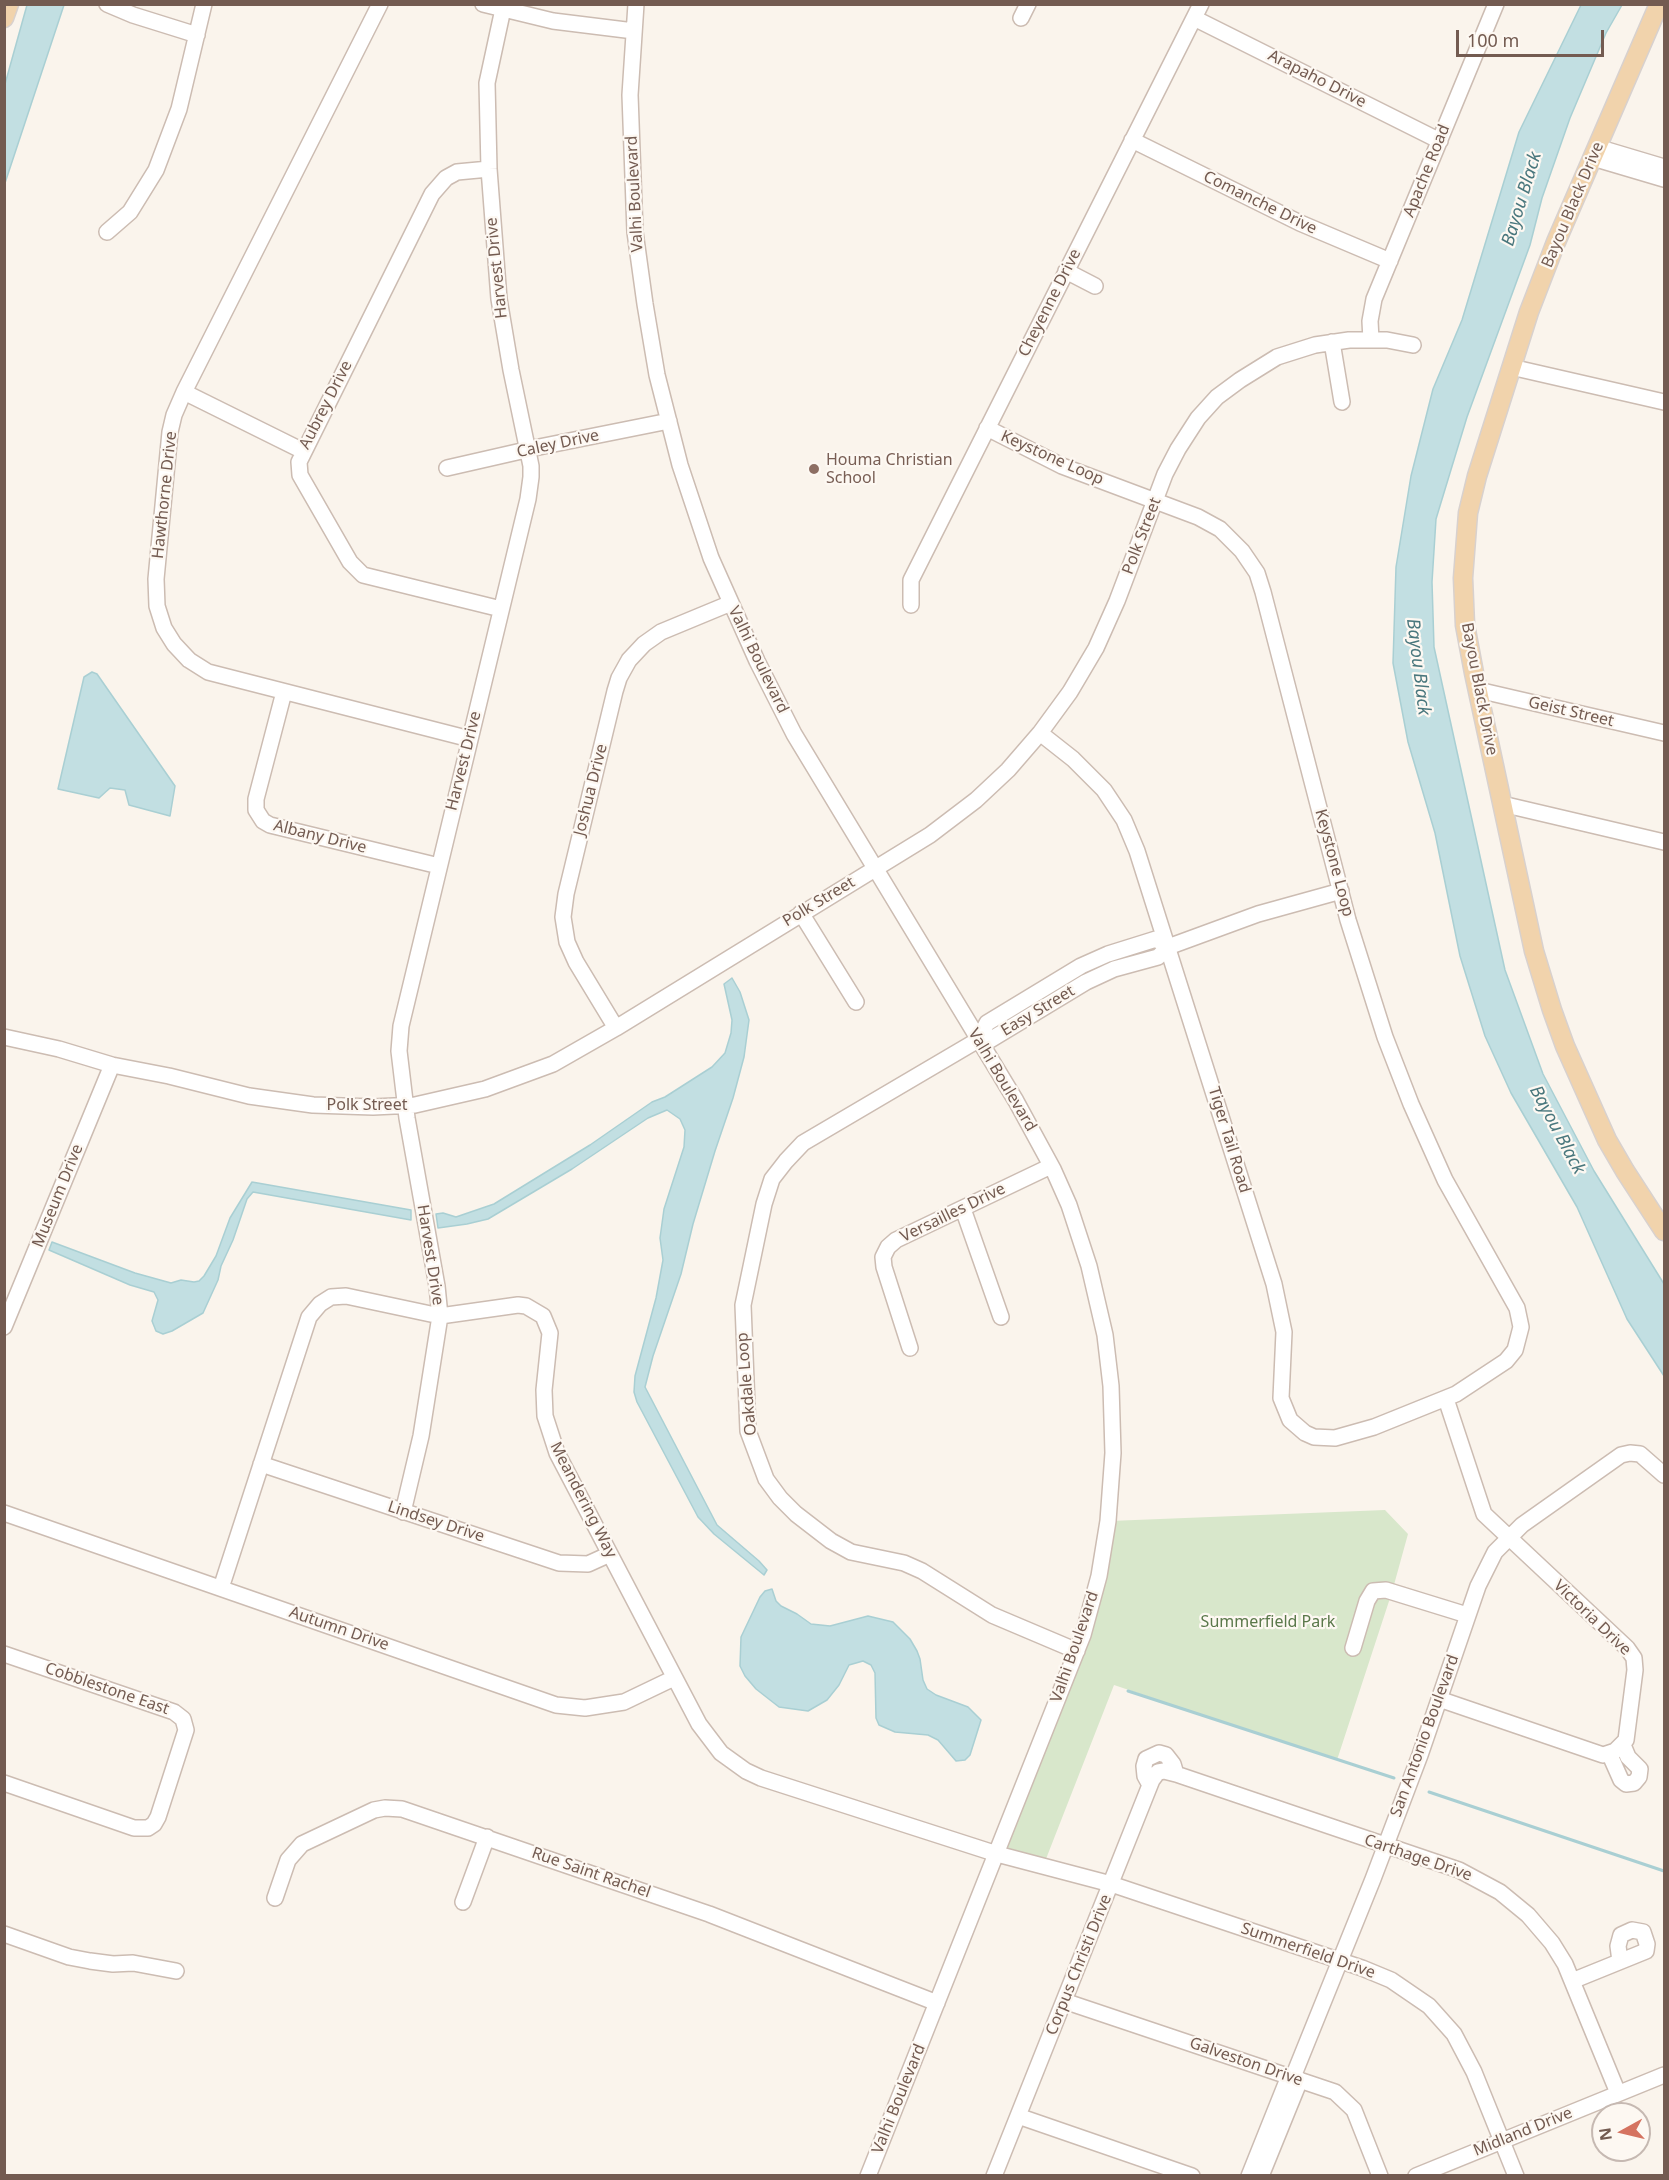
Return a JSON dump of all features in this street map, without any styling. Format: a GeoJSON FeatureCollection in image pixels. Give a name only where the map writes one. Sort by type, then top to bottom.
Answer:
{"type":"FeatureCollection","features":[{"type":"Feature","properties":{"kind":"main road"},"geometry":{"type":"LineString","coordinates":[[4,18],[9,4]]}},
{"type":"Feature","properties":{"kind":"main road","name":"Bayou Black Drive"},"geometry":{"type":"LineString","coordinates":[[1659,4],[1556,242],[1529,312],[1477,476],[1468,513],[1463,578],[1465,625],[1534,951],[1565,1046],[1607,1140],[1625,1172],[1665,1231]]}},
{"type":"Feature","properties":{"kind":"street"},"geometry":{"type":"LineString","coordinates":[[107,4],[133,15],[197,35]]}},
{"type":"Feature","properties":{"kind":"street"},"geometry":{"type":"LineString","coordinates":[[107,232],[130,212],[156,170],[179,109],[204,4]]}},
{"type":"Feature","properties":{"kind":"street","name":"Hawthorne Drive"},"geometry":{"type":"LineString","coordinates":[[380,4],[174,415],[170,432],[156,597],[160,617],[174,644],[198,667],[219,676],[470,739]]}},
{"type":"Feature","properties":{"kind":"street"},"geometry":{"type":"LineString","coordinates":[[483,4],[553,21],[634,31]]}},
{"type":"Feature","properties":{"kind":"street","name":"Valhi Boulevard"},"geometry":{"type":"LineString","coordinates":[[636,4],[630,95],[636,232],[645,304],[657,375],[690,496],[711,558],[757,661],[794,734],[1016,1101],[1051,1166],[1069,1205],[1089,1266],[1105,1335],[1111,1386],[1113,1453],[1108,1521],[1099,1576],[1077,1651],[868,2175]]}},
{"type":"Feature","properties":{"kind":"street","name":"Apache Road"},"geometry":{"type":"LineString","coordinates":[[1371,340],[1371,310],[1496,4]]}},
{"type":"Feature","properties":{"kind":"street","name":"Harvest Drive"},"geometry":{"type":"LineString","coordinates":[[403,1512],[421,1436],[440,1316],[437,1286],[406,1107],[399,1051],[401,1026],[530,488],[531,466],[499,299],[489,170],[487,83],[503,9]]}},
{"type":"Feature","properties":{"kind":"street","name":"Arapaho Drive"},"geometry":{"type":"LineString","coordinates":[[1198,11],[1440,141]]}},
{"type":"Feature","properties":{"kind":"street","name":"Cheyenne Drive"},"geometry":{"type":"LineString","coordinates":[[911,605],[911,580],[1198,11]]}},
{"type":"Feature","properties":{"kind":"street","name":"Comanche Drive"},"geometry":{"type":"LineString","coordinates":[[1132,140],[1300,223],[1390,261]]}},
{"type":"Feature","properties":{"kind":"street"},"geometry":{"type":"LineString","coordinates":[[1595,153],[1665,167]]}},
{"type":"Feature","properties":{"kind":"street"},"geometry":{"type":"LineString","coordinates":[[1595,153],[1665,179]]}},
{"type":"Feature","properties":{"kind":"street","name":"Aubrey Drive"},"geometry":{"type":"LineString","coordinates":[[489,170],[457,172],[446,178],[432,194],[299,462],[300,475],[350,562],[363,574],[501,609]]}},
{"type":"Feature","properties":{"kind":"street"},"geometry":{"type":"LineString","coordinates":[[1066,271],[1095,286]]}},
{"type":"Feature","properties":{"kind":"street","name":"Polk Street"},"geometry":{"type":"LineString","coordinates":[[4,1036],[112,1065],[257,1097],[313,1105],[406,1107],[444,1100],[517,1078],[553,1064],[616,1028],[930,835],[976,800],[1008,770],[1040,733],[1070,692],[1096,648],[1117,601],[1165,474],[1198,418],[1217,397],[1276,357],[1308,347],[1332,342],[1371,340],[1387,340],[1413,345]]}},
{"type":"Feature","properties":{"kind":"street"},"geometry":{"type":"LineString","coordinates":[[1332,342],[1342,402]]}},
{"type":"Feature","properties":{"kind":"street"},"geometry":{"type":"LineString","coordinates":[[1511,367],[1665,402]]}},
{"type":"Feature","properties":{"kind":"street"},"geometry":{"type":"LineString","coordinates":[[184,392],[303,451]]}},
{"type":"Feature","properties":{"kind":"street","name":"Caley Drive"},"geometry":{"type":"LineString","coordinates":[[447,468],[669,421]]}},
{"type":"Feature","properties":{"kind":"street","name":"Keystone Loop"},"geometry":{"type":"LineString","coordinates":[[987,428],[1062,466],[1198,517],[1220,529],[1242,551],[1257,573],[1369,989],[1411,1104],[1445,1180],[1516,1308],[1521,1322],[1515,1350],[1506,1361],[1446,1399]]}},
{"type":"Feature","properties":{"kind":"street","name":"Joshua Drive"},"geometry":{"type":"LineString","coordinates":[[616,1028],[576,962],[567,942],[563,917],[566,894],[615,691],[629,660],[644,644],[661,632],[731,603]]}},
{"type":"Feature","properties":{"kind":"street","name":"Geist Street"},"geometry":{"type":"LineString","coordinates":[[1478,690],[1665,733]]}},
{"type":"Feature","properties":{"kind":"street","name":"Albany Drive"},"geometry":{"type":"LineString","coordinates":[[284,692],[256,799],[256,810],[263,821],[270,825],[439,866]]}},
{"type":"Feature","properties":{"kind":"street","name":"Tiger Tail Road"},"geometry":{"type":"LineString","coordinates":[[1040,733],[1090,774],[1104,790],[1124,820],[1137,850],[1274,1284],[1284,1332],[1281,1398],[1286,1413],[1297,1428],[1305,1434],[1335,1438],[1392,1421],[1446,1399]]}},
{"type":"Feature","properties":{"kind":"street"},"geometry":{"type":"LineString","coordinates":[[1502,804],[1665,842]]}},
{"type":"Feature","properties":{"kind":"street","name":"Easy Street"},"geometry":{"type":"LineString","coordinates":[[1168,946],[1156,939],[1147,941],[1108,954],[1068,973],[987,1023],[978,1040],[990,1040],[1076,987],[1114,969],[1158,957],[1168,946],[1258,914],[1341,891]]}},
{"type":"Feature","properties":{"kind":"street"},"geometry":{"type":"LineString","coordinates":[[801,913],[856,1002]]}},
{"type":"Feature","properties":{"kind":"street"},"geometry":{"type":"LineString","coordinates":[[1068,973],[1076,987]]}},
{"type":"Feature","properties":{"kind":"street","name":"Oakdale Loop"},"geometry":{"type":"LineString","coordinates":[[978,1040],[803,1143],[772,1179],[761,1215],[742,1305],[748,1431],[766,1479],[780,1498],[795,1514],[831,1541],[850,1552],[904,1563],[922,1571],[992,1615],[1077,1651]]}},
{"type":"Feature","properties":{"kind":"street","name":"Museum Drive"},"geometry":{"type":"LineString","coordinates":[[4,1328],[112,1065]]}},
{"type":"Feature","properties":{"kind":"street","name":"Versailles Drive"},"geometry":{"type":"LineString","coordinates":[[910,1348],[884,1268],[883,1257],[888,1247],[896,1240],[1051,1166]]}},
{"type":"Feature","properties":{"kind":"street"},"geometry":{"type":"LineString","coordinates":[[963,1209],[1001,1317]]}},
{"type":"Feature","properties":{"kind":"street","name":"Meandering Way"},"geometry":{"type":"LineString","coordinates":[[221,1588],[309,1317],[320,1304],[331,1297],[345,1296],[440,1316],[518,1305],[535,1310],[543,1316],[547,1323],[551,1342],[544,1390],[545,1416],[557,1453],[674,1678],[708,1738],[721,1754],[761,1778],[997,1854]]}},
{"type":"Feature","properties":{"kind":"street","name":"Victoria Drive"},"geometry":{"type":"LineString","coordinates":[[1446,1399],[1484,1514],[1627,1648],[1634,1658],[1635,1670],[1628,1728],[1623,1745]]}},
{"type":"Feature","properties":{"kind":"street","name":"San Antonio Boulevard"},"geometry":{"type":"LineString","coordinates":[[1261,2175],[1294,2078],[1385,1846],[1467,1615],[1495,1552],[1522,1525],[1621,1455],[1640,1454],[1665,1475]]}},
{"type":"Feature","properties":{"kind":"street","name":"Lindsey Drive"},"geometry":{"type":"LineString","coordinates":[[261,1464],[559,1563],[588,1564],[610,1554]]}},
{"type":"Feature","properties":{"kind":"street","name":"Autumn Drive"},"geometry":{"type":"LineString","coordinates":[[4,1512],[570,1708],[604,1707],[624,1702],[674,1678]]}},
{"type":"Feature","properties":{"kind":"street"},"geometry":{"type":"LineString","coordinates":[[1353,1647],[1367,1602],[1373,1591],[1386,1590],[1467,1615]]}},
{"type":"Feature","properties":{"kind":"street","name":"Cobblestone East"},"geometry":{"type":"LineString","coordinates":[[4,1654],[179,1714],[186,1730],[158,1817],[154,1824],[142,1829],[4,1784]]}},
{"type":"Feature","properties":{"kind":"street"},"geometry":{"type":"LineString","coordinates":[[1439,1699],[1603,1755],[1623,1745],[1628,1757],[1640,1769],[1640,1777],[1634,1783],[1626,1784],[1621,1780],[1609,1753]]}},
{"type":"Feature","properties":{"kind":"street","name":"Corpus Christi Drive"},"geometry":{"type":"LineString","coordinates":[[994,2175],[1150,1785],[1158,1772],[1176,1774]]}},
{"type":"Feature","properties":{"kind":"street","name":"Carthage Drive"},"geometry":{"type":"LineString","coordinates":[[1176,1774],[1460,1870],[1500,1892],[1528,1915],[1552,1943],[1572,1981],[1618,2093]]}},
{"type":"Feature","properties":{"kind":"street","name":"Rue Saint Rachel"},"geometry":{"type":"LineString","coordinates":[[275,1898],[288,1860],[302,1844],[374,1810],[402,1809],[709,1914],[937,2003]]}},
{"type":"Feature","properties":{"kind":"street"},"geometry":{"type":"LineString","coordinates":[[463,1902],[487,1837]]}},
{"type":"Feature","properties":{"kind":"street","name":"Summerfield Drive"},"geometry":{"type":"LineString","coordinates":[[997,1854],[1111,1884],[1391,1980],[1429,2006],[1454,2034],[1474,2072],[1516,2175]]}},
{"type":"Feature","properties":{"kind":"street"},"geometry":{"type":"LineString","coordinates":[[4,1934],[69,1957],[112,1964],[132,1963],[176,1971]]}},
{"type":"Feature","properties":{"kind":"street"},"geometry":{"type":"LineString","coordinates":[[1572,1981],[1620,1961]]}},
{"type":"Feature","properties":{"kind":"street","name":"Galveston Drive"},"geometry":{"type":"LineString","coordinates":[[1064,2001],[1335,2092],[1346,2101],[1358,2120],[1380,2175]]}},
{"type":"Feature","properties":{"kind":"street","name":"Midland Drive"},"geometry":{"type":"LineString","coordinates":[[1416,2175],[1665,2075]]}},
{"type":"Feature","properties":{"kind":"street","name":"San Antonio Boulevard"},"geometry":{"type":"LineString","coordinates":[[1249,2175],[1294,2078]]}},
{"type":"Feature","properties":{"kind":"street"},"geometry":{"type":"LineString","coordinates":[[1018,2116],[1192,2175]]}},
{"type":"Feature","properties":{"kind":"green space","name":"Summerfield Park"},"geometry":{"type":"Polygon","coordinates":[[[1385,1510],[1408,1534],[1392,1592],[1337,1760],[1114,1685],[1044,1864],[998,1854],[1069,1670],[1110,1521],[1385,1510]]]}},
{"type":"Feature","properties":{"kind":"water"},"geometry":{"type":"Polygon","coordinates":[[[27,5],[64,5],[5,183],[5,84],[27,5]]]}},
{"type":"Feature","properties":{"kind":"water","name":"Bayou Black"},"geometry":{"type":"Polygon","coordinates":[[[1581,5],[1622,5],[1606,33],[1570,118],[1542,198],[1530,245],[1467,417],[1436,519],[1432,582],[1434,647],[1505,970],[1543,1074],[1594,1171],[1664,1284],[1664,1376],[1627,1319],[1577,1207],[1511,1093],[1485,1036],[1460,956],[1435,833],[1408,742],[1393,663],[1396,567],[1411,476],[1433,389],[1462,320],[1519,132],[1581,5]]]}},
{"type":"Feature","properties":{"kind":"water"},"geometry":{"type":"Polygon","coordinates":[[[92,672],[97,674],[175,786],[170,816],[129,805],[125,790],[110,788],[99,798],[58,789],[84,677],[92,672]]]}},
{"type":"Feature","properties":{"kind":"water"},"geometry":{"type":"Polygon","coordinates":[[[732,978],[740,992],[749,1020],[744,1057],[693,1224],[681,1274],[645,1387],[717,1525],[759,1561],[767,1570],[764,1575],[714,1534],[698,1517],[637,1402],[634,1392],[635,1376],[656,1298],[663,1260],[660,1238],[664,1209],[684,1147],[685,1130],[680,1119],[667,1110],[648,1118],[572,1169],[488,1219],[438,1228],[436,1214],[443,1213],[456,1217],[494,1204],[590,1145],[652,1102],[665,1097],[712,1067],[725,1053],[731,1033],[732,1020],[724,984],[732,978]]]}},
{"type":"Feature","properties":{"kind":"water"},"geometry":{"type":"Polygon","coordinates":[[[252,1182],[411,1210],[411,1220],[253,1192],[247,1199],[221,1266],[218,1280],[203,1313],[163,1334],[156,1331],[152,1321],[158,1300],[154,1292],[130,1285],[49,1250],[52,1242],[135,1273],[171,1283],[181,1280],[199,1281],[216,1256],[230,1218],[252,1182]]]}},
{"type":"Feature","properties":{"kind":"water"},"geometry":{"type":"Polygon","coordinates":[[[772,1589],[776,1601],[781,1606],[811,1624],[830,1626],[868,1616],[893,1622],[910,1639],[917,1651],[927,1689],[936,1695],[968,1707],[981,1720],[970,1755],[965,1760],[956,1761],[938,1740],[928,1735],[895,1732],[879,1725],[876,1718],[875,1673],[871,1665],[863,1661],[849,1665],[839,1685],[827,1700],[808,1711],[779,1707],[756,1689],[740,1666],[741,1637],[760,1597],[765,1591],[772,1589]]]}},
{"type":"Feature","properties":{"kind":"waterway"},"geometry":{"type":"LineString","coordinates":[[1128,1691],[1394,1778]]}},
{"type":"Feature","properties":{"kind":"waterway"},"geometry":{"type":"LineString","coordinates":[[1429,1792],[1664,1871]]}},
{"type":"Feature","properties":{"kind":"place","name":"Houma Christian School"},"geometry":{"type":"Point","coordinates":[814,469]}}]}
